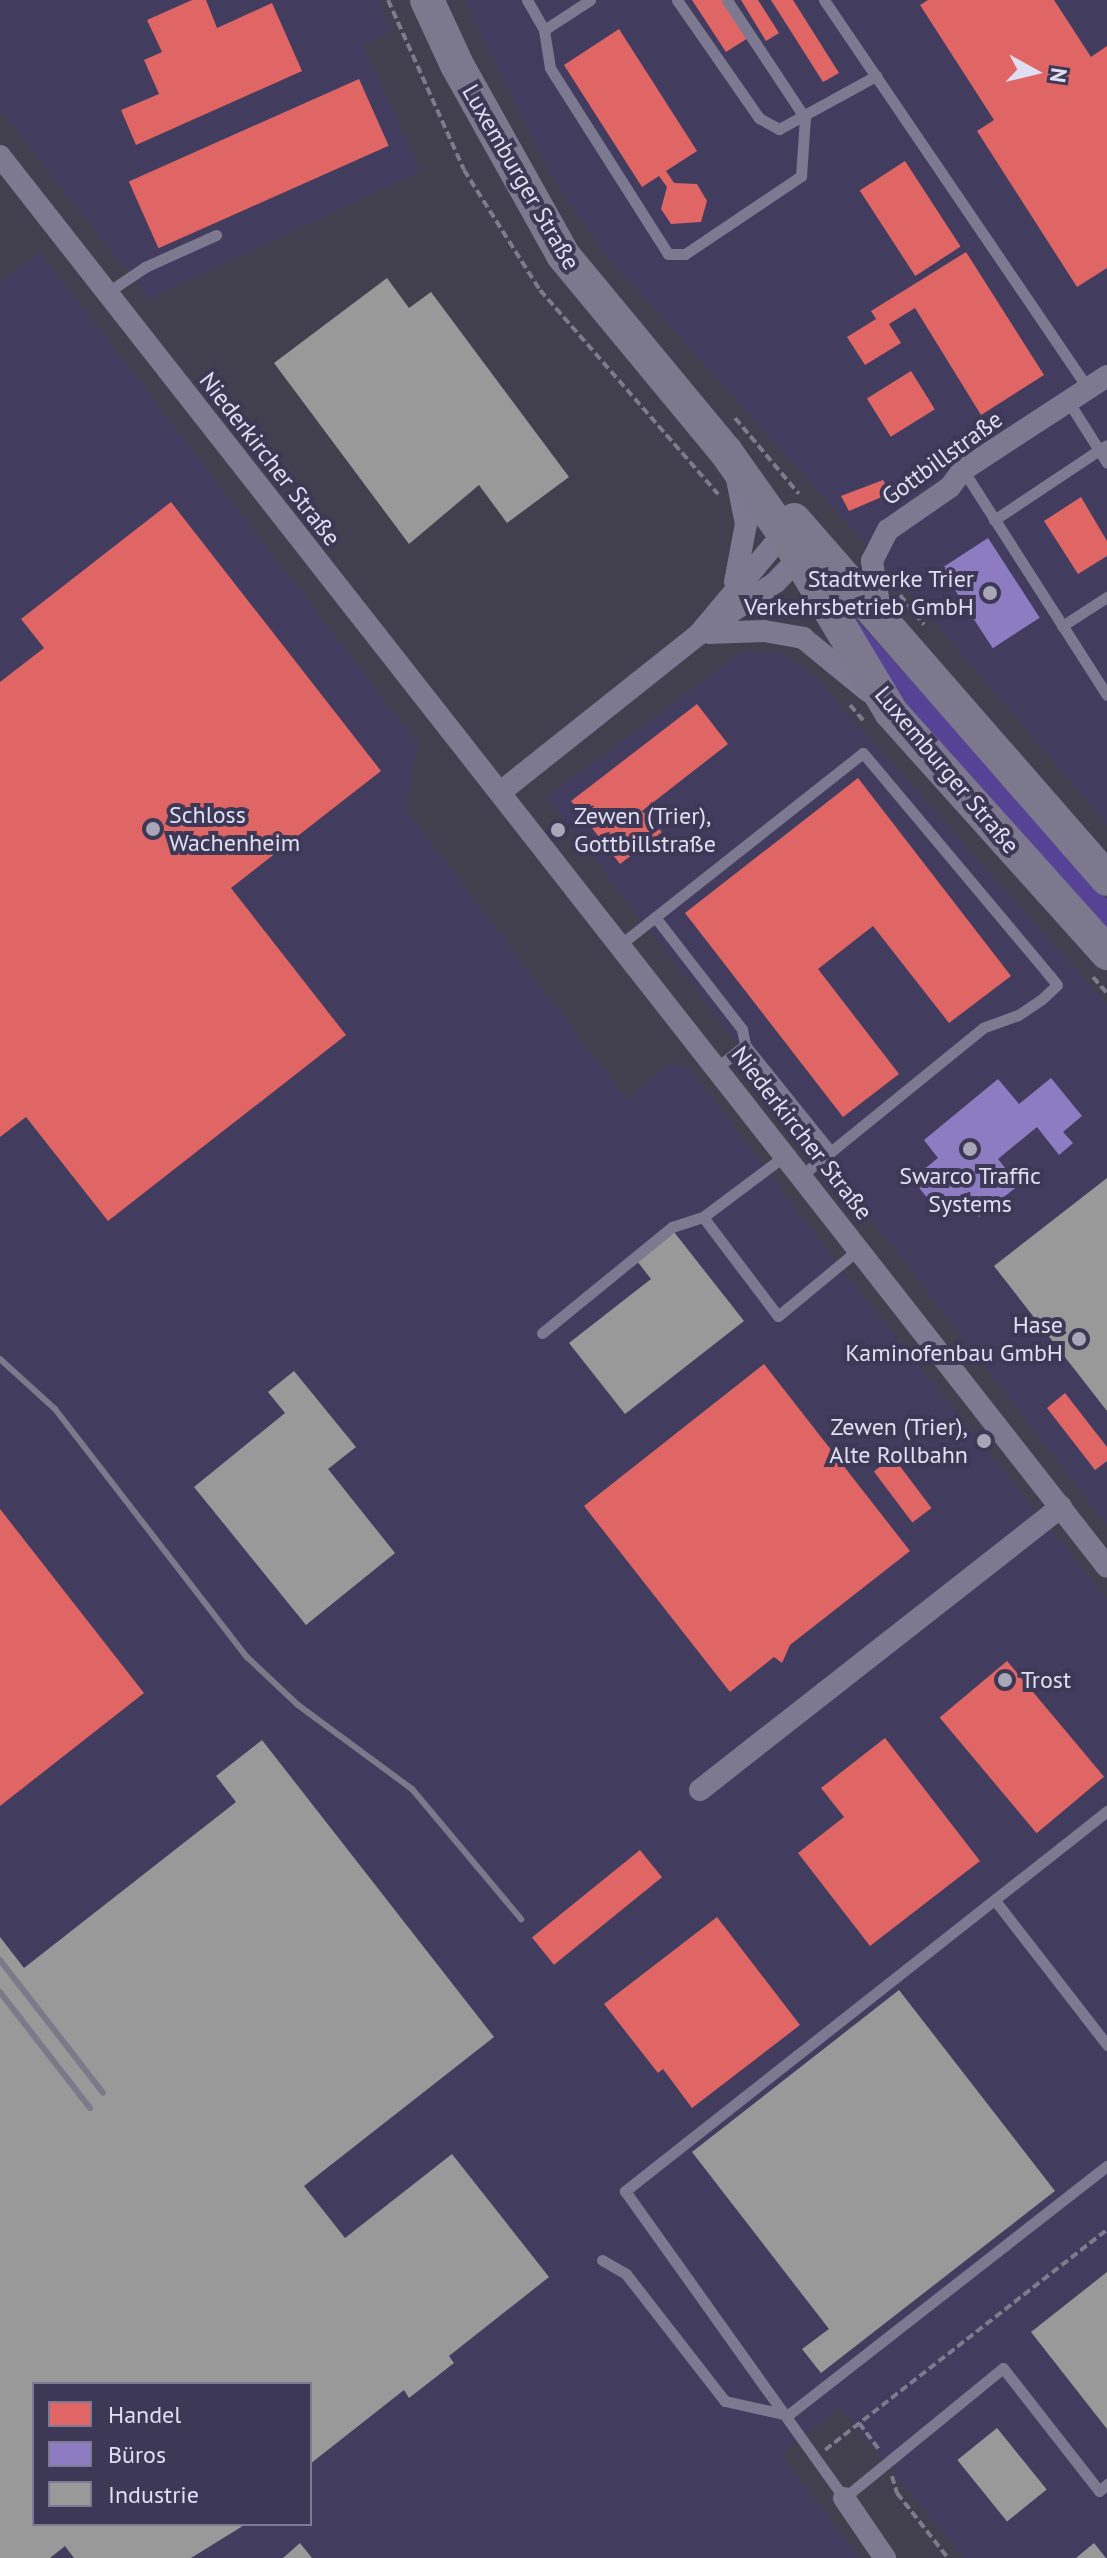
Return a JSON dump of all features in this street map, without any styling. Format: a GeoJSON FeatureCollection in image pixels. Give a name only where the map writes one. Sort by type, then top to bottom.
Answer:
{"type":"FeatureCollection","features":[{"type":"Feature","properties":{"kind":"main road","name":"Luxemburger Straße"},"geometry":{"type":"LineString","coordinates":[[427,0],[457,65],[563,255],[799,544],[891,712],[1107,953]]}},
{"type":"Feature","properties":{"kind":"main road","name":"Luxemburger Straße"},"geometry":{"type":"LineString","coordinates":[[799,544],[883,619],[1107,879]]}},
{"type":"Feature","properties":{"kind":"street","name":"Niederkircher Straße"},"geometry":{"type":"LineString","coordinates":[[0,156],[503,790],[1107,1567]]}},
{"type":"Feature","properties":{"kind":"street","name":"Gottbillstraße"},"geometry":{"type":"LineString","coordinates":[[883,619],[871,576],[876,546],[888,530],[950,487],[963,470],[1098,382]]}},
{"type":"Feature","properties":{"kind":"street"},"geometry":{"type":"LineString","coordinates":[[726,452],[746,513],[734,587]]}},
{"type":"Feature","properties":{"kind":"street"},"geometry":{"type":"LineString","coordinates":[[503,790],[699,634],[776,582],[799,544]]}},
{"type":"Feature","properties":{"kind":"street"},"geometry":{"type":"LineString","coordinates":[[699,634],[734,587],[799,544]]}},
{"type":"Feature","properties":{"kind":"street"},"geometry":{"type":"LineString","coordinates":[[699,634],[764,631],[803,638],[891,712]]}},
{"type":"Feature","properties":{"kind":"street"},"geometry":{"type":"LineString","coordinates":[[700,1790],[1061,1507]]}},
{"type":"Feature","properties":{"kind":"street"},"geometry":{"type":"LineString","coordinates":[[844,2498],[885,2558]]}},
{"type":"Feature","properties":{"kind":"lane"},"geometry":{"type":"LineString","coordinates":[[527,0],[544,30],[550,68],[668,254],[685,254],[801,176],[805,118],[727,0]]}},
{"type":"Feature","properties":{"kind":"lane"},"geometry":{"type":"LineString","coordinates":[[544,30],[590,0]]}},
{"type":"Feature","properties":{"kind":"lane"},"geometry":{"type":"LineString","coordinates":[[677,0],[759,118],[779,129],[805,118],[876,76]]}},
{"type":"Feature","properties":{"kind":"lane"},"geometry":{"type":"LineString","coordinates":[[824,0],[1098,382]]}},
{"type":"Feature","properties":{"kind":"lane"},"geometry":{"type":"LineString","coordinates":[[108,292],[145,267],[216,235]]}},
{"type":"Feature","properties":{"kind":"lane"},"geometry":{"type":"LineString","coordinates":[[1068,401],[1103,447],[1107,463]]}},
{"type":"Feature","properties":{"kind":"lane"},"geometry":{"type":"LineString","coordinates":[[994,520],[1103,447]]}},
{"type":"Feature","properties":{"kind":"lane"},"geometry":{"type":"LineString","coordinates":[[963,470],[1107,695]]}},
{"type":"Feature","properties":{"kind":"lane"},"geometry":{"type":"LineString","coordinates":[[1062,626],[1107,597]]}},
{"type":"Feature","properties":{"kind":"lane"},"geometry":{"type":"LineString","coordinates":[[621,944],[863,753],[1057,985],[1018,1015],[983,1028],[802,1175]]}},
{"type":"Feature","properties":{"kind":"lane"},"geometry":{"type":"LineString","coordinates":[[655,917],[739,1023],[745,1045],[831,1152]]}},
{"type":"Feature","properties":{"kind":"lane"},"geometry":{"type":"LineString","coordinates":[[718,1067],[745,1045]]}},
{"type":"Feature","properties":{"kind":"lane"},"geometry":{"type":"LineString","coordinates":[[542,1333],[672,1227],[703,1217],[786,1155]]}},
{"type":"Feature","properties":{"kind":"lane"},"geometry":{"type":"LineString","coordinates":[[703,1217],[778,1316],[859,1249]]}},
{"type":"Feature","properties":{"kind":"lane"},"geometry":{"type":"LineString","coordinates":[[1107,1811],[997,1903],[625,2191],[788,2415],[844,2498],[1003,2368],[1099,2491],[1107,2484]]}},
{"type":"Feature","properties":{"kind":"lane"},"geometry":{"type":"LineString","coordinates":[[997,1903],[1107,2045]]}},
{"type":"Feature","properties":{"kind":"lane"},"geometry":{"type":"LineString","coordinates":[[788,2415],[1107,2166]]}},
{"type":"Feature","properties":{"kind":"lane"},"geometry":{"type":"LineString","coordinates":[[602,2260],[626,2274],[725,2401],[788,2415]]}},
{"type":"Feature","properties":{"kind":"path"},"geometry":{"type":"LineString","coordinates":[[388,0],[464,170],[540,290],[723,500]]}},
{"type":"Feature","properties":{"kind":"path"},"geometry":{"type":"LineString","coordinates":[[733,415],[803,498]]}},
{"type":"Feature","properties":{"kind":"path"},"geometry":{"type":"LineString","coordinates":[[817,2456],[1107,2230]]}},
{"type":"Feature","properties":{"kind":"path"},"geometry":{"type":"LineString","coordinates":[[859,2423],[887,2462],[897,2493],[948,2558]]}},
{"type":"Feature","properties":{"kind":"shaded area"},"geometry":{"type":"Polygon","coordinates":[[[0,0],[378,0],[392,31],[363,45],[421,171],[149,299],[0,110],[0,0]]]}},
{"type":"Feature","properties":{"kind":"shaded area"},"geometry":{"type":"Polygon","coordinates":[[[464,0],[1107,0],[1107,824],[902,584],[606,255],[550,175],[464,0]]]}},
{"type":"Feature","properties":{"kind":"shaded area"},"geometry":{"type":"Polygon","coordinates":[[[40,252],[418,744],[406,810],[618,1089],[628,1099],[670,1063],[689,1067],[850,1280],[1107,1599],[1107,2558],[964,2558],[840,2408],[780,2454],[860,2558],[0,2558],[0,283],[40,252]]]}},
{"type":"Feature","properties":{"kind":"shaded area"},"geometry":{"type":"Polygon","coordinates":[[[834,594],[1107,899],[1107,934],[918,722],[834,594]]]}},
{"type":"Feature","properties":{"kind":"shaded area"},"geometry":{"type":"Polygon","coordinates":[[[742,652],[784,654],[815,677],[1107,1004],[1107,1525],[547,797],[742,652]]]}},
{"type":"Feature","properties":{"kind":"building: Handel"},"geometry":{"type":"Polygon","coordinates":[[[192,0],[206,0],[217,28],[272,3],[302,71],[136,145],[121,110],[159,94],[144,60],[162,52],[147,20],[192,0]]]}},
{"type":"Feature","properties":{"kind":"building: Handel"},"geometry":{"type":"Polygon","coordinates":[[[692,0],[723,0],[748,38],[726,52],[692,0]]]}},
{"type":"Feature","properties":{"kind":"building: Handel"},"geometry":{"type":"Polygon","coordinates":[[[741,0],[758,0],[779,33],[766,41],[741,0]]]}},
{"type":"Feature","properties":{"kind":"building: Handel"},"geometry":{"type":"Polygon","coordinates":[[[771,0],[793,0],[839,73],[823,82],[771,0]]]}},
{"type":"Feature","properties":{"kind":"building: Handel"},"geometry":{"type":"Polygon","coordinates":[[[928,0],[1054,0],[1091,57],[1107,46],[1107,268],[1077,287],[977,131],[994,120],[920,5],[928,0]]]}},
{"type":"Feature","properties":{"kind":"building: Handel"},"geometry":{"type":"Polygon","coordinates":[[[619,29],[697,151],[666,171],[674,183],[697,184],[707,201],[701,222],[671,224],[661,209],[667,187],[659,176],[642,187],[564,65],[619,29]]]}},
{"type":"Feature","properties":{"kind":"building: Handel"},"geometry":{"type":"Polygon","coordinates":[[[359,79],[389,146],[158,248],[129,181],[359,79]]]}},
{"type":"Feature","properties":{"kind":"building: Handel"},"geometry":{"type":"Polygon","coordinates":[[[905,161],[961,247],[915,276],[860,190],[905,161]]]}},
{"type":"Feature","properties":{"kind":"building: Handel"},"geometry":{"type":"Polygon","coordinates":[[[966,252],[1044,375],[981,415],[915,308],[889,324],[901,343],[865,365],[847,337],[876,319],[871,311],[966,252]]]}},
{"type":"Feature","properties":{"kind":"building: Handel"},"geometry":{"type":"Polygon","coordinates":[[[911,371],[935,409],[891,437],[867,399],[911,371]]]}},
{"type":"Feature","properties":{"kind":"building: Handel"},"geometry":{"type":"Polygon","coordinates":[[[883,480],[891,493],[849,511],[841,496],[883,480]]]}},
{"type":"Feature","properties":{"kind":"building: Handel"},"geometry":{"type":"Polygon","coordinates":[[[1081,497],[1107,541],[1107,556],[1078,574],[1044,521],[1081,497]]]}},
{"type":"Feature","properties":{"kind":"building: Handel","name":"Schloss Wachenheim"},"geometry":{"type":"Polygon","coordinates":[[[171,502],[381,771],[231,888],[346,1035],[108,1221],[26,1117],[0,1137],[0,682],[44,648],[21,619],[171,502]]]}},
{"type":"Feature","properties":{"kind":"building: Handel"},"geometry":{"type":"Polygon","coordinates":[[[697,704],[728,744],[642,811],[662,832],[620,864],[571,801],[697,704]]]}},
{"type":"Feature","properties":{"kind":"building: Handel"},"geometry":{"type":"Polygon","coordinates":[[[858,778],[1011,976],[949,1023],[873,926],[818,969],[899,1074],[843,1117],[685,913],[858,778]]]}},
{"type":"Feature","properties":{"kind":"building: Handel"},"geometry":{"type":"Polygon","coordinates":[[[764,1364],[910,1551],[790,1645],[782,1663],[774,1657],[730,1692],[584,1506],[764,1364]]]}},
{"type":"Feature","properties":{"kind":"building: Handel"},"geometry":{"type":"Polygon","coordinates":[[[1065,1393],[1107,1447],[1107,1461],[1095,1470],[1047,1408],[1065,1393]]]}},
{"type":"Feature","properties":{"kind":"building: Handel"},"geometry":{"type":"Polygon","coordinates":[[[893,1457],[932,1508],[912,1523],[874,1471],[893,1457]]]}},
{"type":"Feature","properties":{"kind":"building: Handel"},"geometry":{"type":"Polygon","coordinates":[[[0,1509],[144,1693],[0,1806],[0,1509]]]}},
{"type":"Feature","properties":{"kind":"building: Handel"},"geometry":{"type":"Polygon","coordinates":[[[1007,1661],[1104,1777],[1037,1833],[940,1718],[1007,1661]]]}},
{"type":"Feature","properties":{"kind":"building: Handel"},"geometry":{"type":"Polygon","coordinates":[[[885,1738],[980,1861],[870,1946],[798,1853],[844,1817],[821,1788],[885,1738]]]}},
{"type":"Feature","properties":{"kind":"building: Handel"},"geometry":{"type":"Polygon","coordinates":[[[640,1850],[662,1877],[554,1965],[532,1937],[640,1850]]]}},
{"type":"Feature","properties":{"kind":"building: Handel"},"geometry":{"type":"Polygon","coordinates":[[[717,1917],[800,2025],[692,2108],[663,2069],[658,2073],[604,2004],[717,1917]]]}},
{"type":"Feature","properties":{"kind":"building: Büros","name":"Stadtwerke Trier Verkehrsbetrieb GmbH"},"geometry":{"type":"Polygon","coordinates":[[[988,538],[1040,618],[993,648],[941,568],[988,538]]]}},
{"type":"Feature","properties":{"kind":"building: Büros","name":"Swarco Traffic Systems"},"geometry":{"type":"Polygon","coordinates":[[[1051,1078],[1082,1116],[1063,1132],[1073,1143],[1059,1155],[1037,1127],[998,1159],[1019,1185],[979,1217],[967,1203],[945,1220],[912,1179],[938,1158],[924,1140],[998,1079],[1019,1104],[1051,1078]]]}},
{"type":"Feature","properties":{"kind":"building: Industrie"},"geometry":{"type":"Polygon","coordinates":[[[387,278],[409,308],[431,292],[569,477],[507,523],[479,485],[409,544],[274,363],[387,278]]]}},
{"type":"Feature","properties":{"kind":"building: Industrie","name":"Hase Kaminofenbau GmbH"},"geometry":{"type":"Polygon","coordinates":[[[1107,1178],[1107,1411],[994,1266],[1107,1178]]]}},
{"type":"Feature","properties":{"kind":"building: Industrie"},"geometry":{"type":"Polygon","coordinates":[[[674,1232],[744,1321],[625,1414],[569,1343],[651,1279],[637,1261],[674,1232]]]}},
{"type":"Feature","properties":{"kind":"building: Industrie"},"geometry":{"type":"Polygon","coordinates":[[[294,1371],[356,1447],[328,1469],[395,1553],[306,1625],[194,1487],[285,1413],[268,1392],[294,1371]]]}},
{"type":"Feature","properties":{"kind":"building: Industrie"},"geometry":{"type":"Polygon","coordinates":[[[262,1740],[494,2037],[304,2186],[345,2238],[452,2154],[549,2277],[449,2356],[454,2363],[409,2398],[404,2390],[312,2462],[312,2382],[32,2382],[32,2526],[243,2526],[191,2558],[74,2558],[65,2546],[50,2558],[0,2558],[0,1937],[24,1968],[236,1802],[216,1776],[262,1740]]]}},
{"type":"Feature","properties":{"kind":"building: Industrie"},"geometry":{"type":"Polygon","coordinates":[[[899,1990],[1055,2191],[821,2373],[802,2349],[829,2329],[692,2152],[899,1990]]]}},
{"type":"Feature","properties":{"kind":"building: Industrie"},"geometry":{"type":"Polygon","coordinates":[[[1107,2272],[1107,2429],[1031,2332],[1107,2272]]]}},
{"type":"Feature","properties":{"kind":"building: Industrie"},"geometry":{"type":"Polygon","coordinates":[[[997,2428],[1047,2489],[1007,2521],[957,2460],[997,2428]]]}},
{"type":"Feature","properties":{"kind":"building: Industrie"},"geometry":{"type":"Polygon","coordinates":[[[300,2543],[312,2558],[283,2558],[300,2543]]]}},
{"type":"Feature","properties":{"kind":"building: Industrie"},"geometry":{"type":"Polygon","coordinates":[[[1094,2543],[1106,2558],[1076,2558],[1094,2543]]]}},
{"type":"Feature","properties":{"kind":"railway"},"geometry":{"type":"LineString","coordinates":[[0,1359],[55,1409],[247,1657],[298,1705],[412,1789],[521,1919]]}},
{"type":"Feature","properties":{"kind":"railway"},"geometry":{"type":"LineString","coordinates":[[0,1960],[103,2093]]}},
{"type":"Feature","properties":{"kind":"railway"},"geometry":{"type":"LineString","coordinates":[[0,1992],[90,2108]]}},
{"type":"Feature","properties":{"kind":"place","name":"Stadtwerke Trier Verkehrsbetrieb GmbH"},"geometry":{"type":"Point","coordinates":[990,593]}},
{"type":"Feature","properties":{"kind":"place","name":"Schloss Wachenheim"},"geometry":{"type":"Point","coordinates":[153,829]}},
{"type":"Feature","properties":{"kind":"place","name":"Zewen (Trier), Gottbillstraße"},"geometry":{"type":"Point","coordinates":[558,830]}},
{"type":"Feature","properties":{"kind":"place","name":"Swarco Traffic Systems"},"geometry":{"type":"Point","coordinates":[970,1149]}},
{"type":"Feature","properties":{"kind":"place","name":"Hase Kaminofenbau GmbH"},"geometry":{"type":"Point","coordinates":[1079,1339]}},
{"type":"Feature","properties":{"kind":"place","name":"Zewen (Trier), Alte Rollbahn"},"geometry":{"type":"Point","coordinates":[984,1441]}},
{"type":"Feature","properties":{"kind":"place","name":"Trost"},"geometry":{"type":"Point","coordinates":[1005,1680]}}]}
